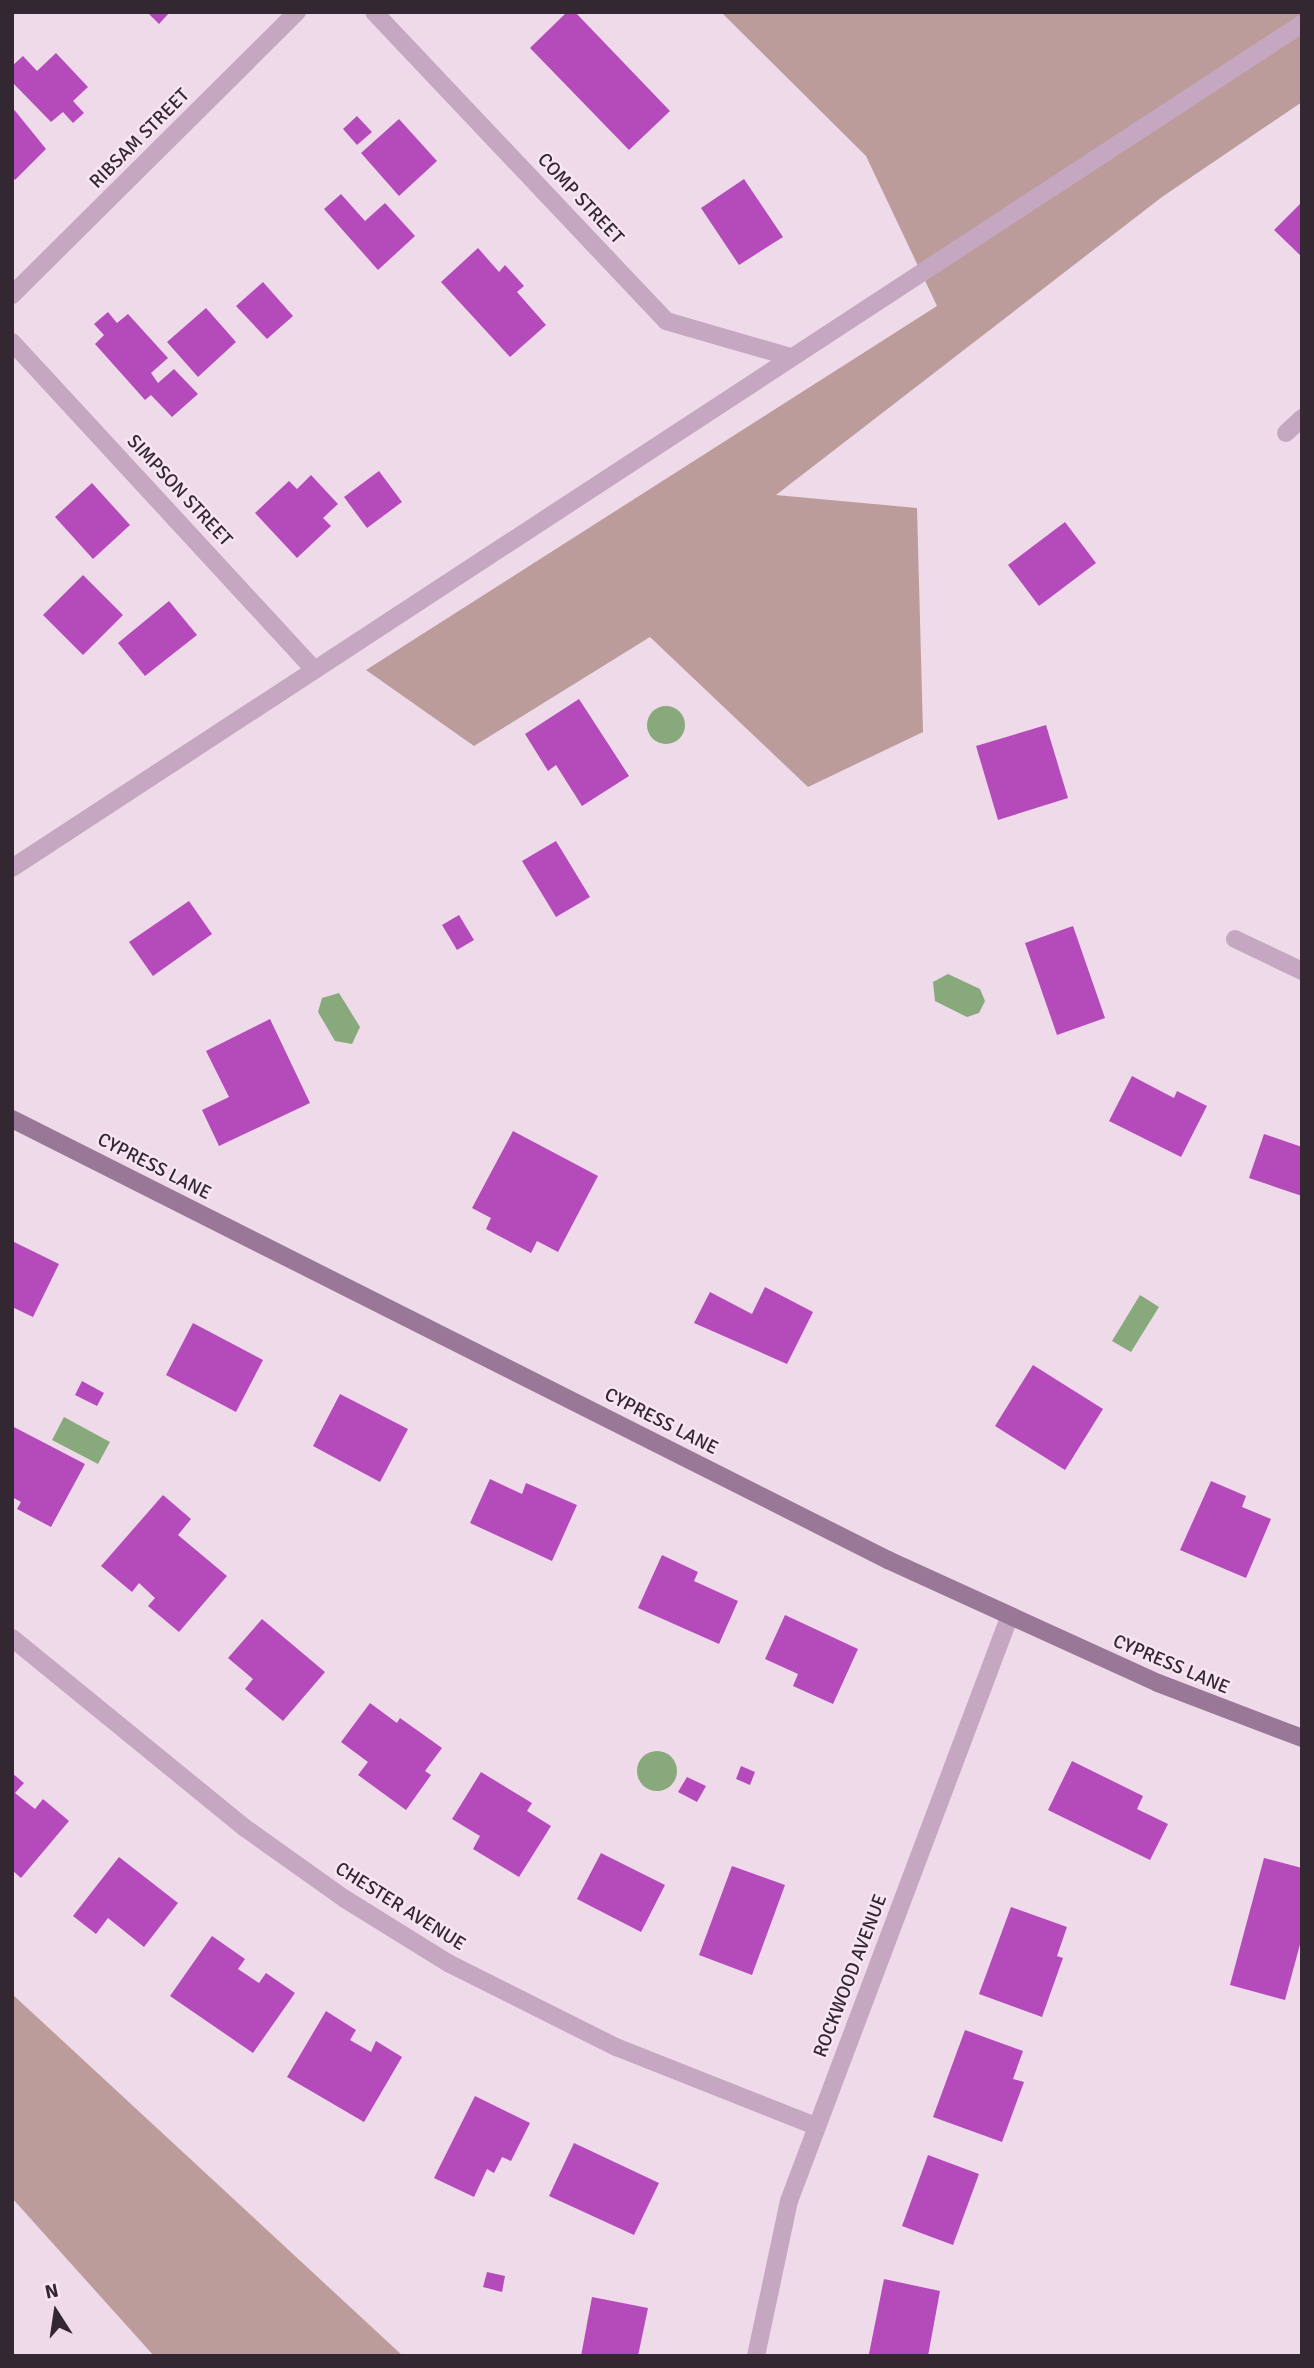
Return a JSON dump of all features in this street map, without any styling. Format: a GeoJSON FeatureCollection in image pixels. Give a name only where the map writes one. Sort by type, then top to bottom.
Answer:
{"type":"FeatureCollection","features":[{"type":"Feature","properties":{"kind":"street","name":"RIBSAM STREET"},"geometry":{"type":"LineString","coordinates":[[12,295],[297,12]]}},
{"type":"Feature","properties":{"kind":"street","name":"COMP STREET"},"geometry":{"type":"LineString","coordinates":[[374,12],[666,321],[791,357]]}},
{"type":"Feature","properties":{"kind":"street"},"geometry":{"type":"LineString","coordinates":[[12,868],[1302,23]]}},
{"type":"Feature","properties":{"kind":"street","name":"SIMPSON STREET"},"geometry":{"type":"LineString","coordinates":[[12,342],[314,669]]}},
{"type":"Feature","properties":{"kind":"street"},"geometry":{"type":"LineString","coordinates":[[1286,433],[1302,418]]}},
{"type":"Feature","properties":{"kind":"street"},"geometry":{"type":"LineString","coordinates":[[1235,939],[1302,971]]}},
{"type":"Feature","properties":{"kind":"street","name":"CYPRESS LANE"},"geometry":{"type":"LineString","coordinates":[[12,1119],[1009,1618],[1158,1683],[1302,1738]]}},
{"type":"Feature","properties":{"kind":"street","name":"ROCKWOOD AVENUE"},"geometry":{"type":"LineString","coordinates":[[756,2356],[789,2201],[1009,1618]]}},
{"type":"Feature","properties":{"kind":"street","name":"CHESTER AVENUE"},"geometry":{"type":"LineString","coordinates":[[12,1638],[244,1828],[345,1899],[450,1964],[616,2047],[816,2126]]}},
{"type":"Feature","properties":{"kind":"shaded area"},"geometry":{"type":"Polygon","coordinates":[[[721,12],[1302,12],[1302,102],[1162,197],[776,495],[917,508],[923,732],[808,787],[650,637],[474,746],[366,670],[937,306],[866,156],[721,12]]]}},
{"type":"Feature","properties":{"kind":"shaded area"},"geometry":{"type":"Polygon","coordinates":[[[666,706],[680,711],[685,725],[680,739],[666,744],[652,739],[647,725],[652,711],[666,706]]]}},
{"type":"Feature","properties":{"kind":"shaded area"},"geometry":{"type":"Polygon","coordinates":[[[948,974],[980,989],[985,1001],[979,1013],[967,1017],[935,1001],[933,982],[948,974]]]}},
{"type":"Feature","properties":{"kind":"shaded area"},"geometry":{"type":"Polygon","coordinates":[[[339,993],[360,1027],[352,1044],[335,1041],[318,1012],[322,998],[339,993]]]}},
{"type":"Feature","properties":{"kind":"shaded area"},"geometry":{"type":"Polygon","coordinates":[[[1140,1295],[1159,1307],[1131,1352],[1112,1341],[1140,1295]]]}},
{"type":"Feature","properties":{"kind":"shaded area"},"geometry":{"type":"Polygon","coordinates":[[[64,1417],[110,1442],[98,1464],[52,1440],[64,1417]]]}},
{"type":"Feature","properties":{"kind":"shaded area"},"geometry":{"type":"Polygon","coordinates":[[[657,1751],[671,1757],[677,1771],[671,1785],[657,1791],[643,1785],[637,1771],[643,1757],[657,1751]]]}},
{"type":"Feature","properties":{"kind":"shaded area"},"geometry":{"type":"Polygon","coordinates":[[[12,1994],[403,2356],[154,2356],[12,2198],[12,1994]]]}},
{"type":"Feature","properties":{"kind":"building"},"geometry":{"type":"Polygon","coordinates":[[[147,12],[170,12],[159,24],[147,12]]]}},
{"type":"Feature","properties":{"kind":"building"},"geometry":{"type":"Polygon","coordinates":[[[567,12],[575,12],[670,111],[629,150],[530,48],[567,12]]]}},
{"type":"Feature","properties":{"kind":"building"},"geometry":{"type":"Polygon","coordinates":[[[56,53],[88,87],[73,101],[84,113],[73,123],[63,112],[51,122],[12,82],[12,66],[23,56],[37,71],[56,53]]]}},
{"type":"Feature","properties":{"kind":"building"},"geometry":{"type":"Polygon","coordinates":[[[12,107],[46,149],[15,180],[12,176],[12,107]]]}},
{"type":"Feature","properties":{"kind":"building"},"geometry":{"type":"Polygon","coordinates":[[[357,116],[372,132],[357,145],[343,129],[357,116]]]}},
{"type":"Feature","properties":{"kind":"building"},"geometry":{"type":"Polygon","coordinates":[[[399,119],[437,161],[399,196],[361,153],[399,119]]]}},
{"type":"Feature","properties":{"kind":"building"},"geometry":{"type":"Polygon","coordinates":[[[744,179],[783,237],[739,265],[701,208],[744,179]]]}},
{"type":"Feature","properties":{"kind":"building"},"geometry":{"type":"Polygon","coordinates":[[[341,194],[365,221],[385,203],[415,236],[378,270],[324,209],[341,194]]]}},
{"type":"Feature","properties":{"kind":"building"},"geometry":{"type":"Polygon","coordinates":[[[1302,202],[1302,257],[1274,230],[1302,202]]]}},
{"type":"Feature","properties":{"kind":"building"},"geometry":{"type":"Polygon","coordinates":[[[478,248],[499,272],[505,265],[524,286],[517,292],[546,325],[510,357],[441,282],[478,248]]]}},
{"type":"Feature","properties":{"kind":"building"},"geometry":{"type":"Polygon","coordinates":[[[263,282],[293,316],[267,339],[236,306],[263,282]]]}},
{"type":"Feature","properties":{"kind":"building"},"geometry":{"type":"Polygon","coordinates":[[[206,308],[236,342],[198,377],[167,342],[206,308]]]}},
{"type":"Feature","properties":{"kind":"building"},"geometry":{"type":"Polygon","coordinates":[[[108,312],[117,323],[128,314],[168,358],[151,373],[158,383],[174,369],[198,394],[172,417],[151,395],[145,400],[95,344],[104,335],[94,324],[108,312]]]}},
{"type":"Feature","properties":{"kind":"building"},"geometry":{"type":"Polygon","coordinates":[[[379,471],[402,502],[367,528],[344,497],[379,471]]]}},
{"type":"Feature","properties":{"kind":"building"},"geometry":{"type":"Polygon","coordinates":[[[311,475],[338,504],[323,518],[331,526],[297,558],[255,513],[289,481],[297,489],[311,475]]]}},
{"type":"Feature","properties":{"kind":"building"},"geometry":{"type":"Polygon","coordinates":[[[92,483],[130,525],[93,559],[55,517],[92,483]]]}},
{"type":"Feature","properties":{"kind":"building"},"geometry":{"type":"Polygon","coordinates":[[[1065,522],[1096,563],[1039,606],[1008,565],[1065,522]]]}},
{"type":"Feature","properties":{"kind":"building"},"geometry":{"type":"Polygon","coordinates":[[[83,575],[123,615],[83,655],[43,615],[83,575]]]}},
{"type":"Feature","properties":{"kind":"building"},"geometry":{"type":"Polygon","coordinates":[[[169,601],[197,635],[145,676],[118,643],[169,601]]]}},
{"type":"Feature","properties":{"kind":"building"},"geometry":{"type":"Polygon","coordinates":[[[579,699],[629,776],[582,806],[556,765],[548,771],[525,734],[579,699]]]}},
{"type":"Feature","properties":{"kind":"building"},"geometry":{"type":"Polygon","coordinates":[[[1046,725],[1068,798],[998,820],[976,746],[1046,725]]]}},
{"type":"Feature","properties":{"kind":"building"},"geometry":{"type":"Polygon","coordinates":[[[556,841],[590,897],[556,917],[522,861],[556,841]]]}},
{"type":"Feature","properties":{"kind":"building"},"geometry":{"type":"Polygon","coordinates":[[[189,901],[212,934],[153,976],[129,942],[189,901]]]}},
{"type":"Feature","properties":{"kind":"building"},"geometry":{"type":"Polygon","coordinates":[[[459,915],[474,940],[457,950],[442,925],[459,915]]]}},
{"type":"Feature","properties":{"kind":"building"},"geometry":{"type":"Polygon","coordinates":[[[1073,926],[1105,1018],[1057,1035],[1025,943],[1073,926]]]}},
{"type":"Feature","properties":{"kind":"building"},"geometry":{"type":"Polygon","coordinates":[[[270,1019],[310,1103],[219,1146],[202,1110],[229,1097],[206,1051],[270,1019]]]}},
{"type":"Feature","properties":{"kind":"building"},"geometry":{"type":"Polygon","coordinates":[[[1132,1076],[1174,1098],[1177,1091],[1207,1106],[1181,1157],[1109,1121],[1132,1076]]]}},
{"type":"Feature","properties":{"kind":"building"},"geometry":{"type":"Polygon","coordinates":[[[513,1131],[598,1176],[558,1252],[537,1241],[531,1253],[486,1229],[491,1218],[472,1208],[513,1131]]]}},
{"type":"Feature","properties":{"kind":"building"},"geometry":{"type":"Polygon","coordinates":[[[1264,1134],[1302,1147],[1302,1196],[1249,1178],[1264,1134]]]}},
{"type":"Feature","properties":{"kind":"building"},"geometry":{"type":"Polygon","coordinates":[[[12,1241],[59,1264],[33,1317],[12,1307],[12,1241]]]}},
{"type":"Feature","properties":{"kind":"building"},"geometry":{"type":"Polygon","coordinates":[[[765,1287],[813,1312],[787,1364],[694,1323],[710,1292],[752,1314],[765,1287]]]}},
{"type":"Feature","properties":{"kind":"building"},"geometry":{"type":"Polygon","coordinates":[[[193,1323],[263,1360],[236,1412],[166,1375],[193,1323]]]}},
{"type":"Feature","properties":{"kind":"building"},"geometry":{"type":"Polygon","coordinates":[[[1033,1365],[1103,1409],[1065,1470],[995,1426],[1033,1365]]]}},
{"type":"Feature","properties":{"kind":"building"},"geometry":{"type":"Polygon","coordinates":[[[82,1381],[104,1393],[97,1406],[75,1395],[82,1381]]]}},
{"type":"Feature","properties":{"kind":"building"},"geometry":{"type":"Polygon","coordinates":[[[340,1394],[408,1429],[380,1482],[313,1446],[340,1394]]]}},
{"type":"Feature","properties":{"kind":"building"},"geometry":{"type":"Polygon","coordinates":[[[12,1426],[85,1464],[51,1527],[17,1509],[21,1502],[12,1497],[12,1426]]]}},
{"type":"Feature","properties":{"kind":"building"},"geometry":{"type":"Polygon","coordinates":[[[490,1479],[522,1494],[526,1483],[577,1505],[552,1561],[470,1523],[490,1479]]]}},
{"type":"Feature","properties":{"kind":"building"},"geometry":{"type":"Polygon","coordinates":[[[1211,1481],[1246,1496],[1242,1507],[1271,1519],[1246,1578],[1180,1550],[1211,1481]]]}},
{"type":"Feature","properties":{"kind":"building"},"geometry":{"type":"Polygon","coordinates":[[[163,1495],[191,1519],[178,1535],[227,1576],[179,1632],[148,1606],[155,1598],[139,1583],[132,1592],[101,1566],[163,1495]]]}},
{"type":"Feature","properties":{"kind":"building"},"geometry":{"type":"Polygon","coordinates":[[[662,1555],[698,1572],[694,1581],[738,1601],[719,1644],[638,1608],[662,1555]]]}},
{"type":"Feature","properties":{"kind":"building"},"geometry":{"type":"Polygon","coordinates":[[[785,1615],[858,1649],[833,1704],[793,1686],[798,1674],[765,1659],[785,1615]]]}},
{"type":"Feature","properties":{"kind":"building"},"geometry":{"type":"Polygon","coordinates":[[[262,1619],[325,1672],[283,1721],[245,1689],[253,1679],[228,1658],[262,1619]]]}},
{"type":"Feature","properties":{"kind":"building"},"geometry":{"type":"Polygon","coordinates":[[[370,1703],[397,1723],[400,1718],[442,1748],[425,1771],[431,1775],[406,1810],[358,1775],[368,1762],[341,1742],[370,1703]]]}},
{"type":"Feature","properties":{"kind":"building"},"geometry":{"type":"Polygon","coordinates":[[[1072,1761],[1143,1796],[1137,1809],[1168,1824],[1150,1860],[1048,1810],[1072,1761]]]}},
{"type":"Feature","properties":{"kind":"building"},"geometry":{"type":"Polygon","coordinates":[[[741,1766],[755,1772],[750,1785],[736,1779],[741,1766]]]}},
{"type":"Feature","properties":{"kind":"building"},"geometry":{"type":"Polygon","coordinates":[[[481,1772],[532,1803],[527,1811],[551,1826],[519,1877],[473,1849],[480,1836],[452,1819],[481,1772]]]}},
{"type":"Feature","properties":{"kind":"building"},"geometry":{"type":"Polygon","coordinates":[[[12,1773],[24,1783],[15,1793],[35,1809],[43,1799],[69,1821],[21,1878],[12,1870],[12,1773]]]}},
{"type":"Feature","properties":{"kind":"building"},"geometry":{"type":"Polygon","coordinates":[[[687,1777],[706,1786],[697,1802],[678,1792],[687,1777]]]}},
{"type":"Feature","properties":{"kind":"building"},"geometry":{"type":"Polygon","coordinates":[[[601,1853],[665,1885],[641,1932],[577,1899],[601,1853]]]}},
{"type":"Feature","properties":{"kind":"building"},"geometry":{"type":"Polygon","coordinates":[[[119,1857],[178,1903],[144,1947],[108,1918],[96,1934],[73,1916],[119,1857]]]}},
{"type":"Feature","properties":{"kind":"building"},"geometry":{"type":"Polygon","coordinates":[[[1264,1858],[1302,1868],[1302,1937],[1285,2000],[1230,1985],[1264,1858]]]}},
{"type":"Feature","properties":{"kind":"building"},"geometry":{"type":"Polygon","coordinates":[[[732,1866],[785,1885],[752,1975],[699,1955],[732,1866]]]}},
{"type":"Feature","properties":{"kind":"building"},"geometry":{"type":"Polygon","coordinates":[[[1011,1907],[1067,1927],[1057,1956],[1063,1958],[1042,2017],[979,1994],[1011,1907]]]}},
{"type":"Feature","properties":{"kind":"building"},"geometry":{"type":"Polygon","coordinates":[[[212,1936],[245,1959],[238,1969],[259,1983],[266,1973],[295,1993],[253,2053],[170,1996],[212,1936]]]}},
{"type":"Feature","properties":{"kind":"building"},"geometry":{"type":"Polygon","coordinates":[[[326,2011],[356,2030],[350,2040],[371,2052],[376,2041],[402,2057],[364,2122],[287,2077],[326,2011]]]}},
{"type":"Feature","properties":{"kind":"building"},"geometry":{"type":"Polygon","coordinates":[[[965,2030],[1023,2051],[1013,2079],[1024,2082],[1002,2142],[933,2117],[965,2030]]]}},
{"type":"Feature","properties":{"kind":"building"},"geometry":{"type":"Polygon","coordinates":[[[475,2096],[530,2123],[511,2161],[502,2157],[494,2173],[487,2169],[474,2197],[434,2178],[475,2096]]]}},
{"type":"Feature","properties":{"kind":"building"},"geometry":{"type":"Polygon","coordinates":[[[574,2143],[659,2183],[634,2235],[549,2196],[574,2143]]]}},
{"type":"Feature","properties":{"kind":"building"},"geometry":{"type":"Polygon","coordinates":[[[928,2155],[979,2174],[953,2245],[902,2226],[928,2155]]]}},
{"type":"Feature","properties":{"kind":"building"},"geometry":{"type":"Polygon","coordinates":[[[487,2272],[505,2276],[502,2292],[483,2287],[487,2272]]]}},
{"type":"Feature","properties":{"kind":"building"},"geometry":{"type":"Polygon","coordinates":[[[884,2279],[940,2291],[928,2356],[869,2354],[884,2279]]]}},
{"type":"Feature","properties":{"kind":"building"},"geometry":{"type":"Polygon","coordinates":[[[592,2297],[648,2308],[638,2356],[581,2356],[592,2297]]]}}]}
